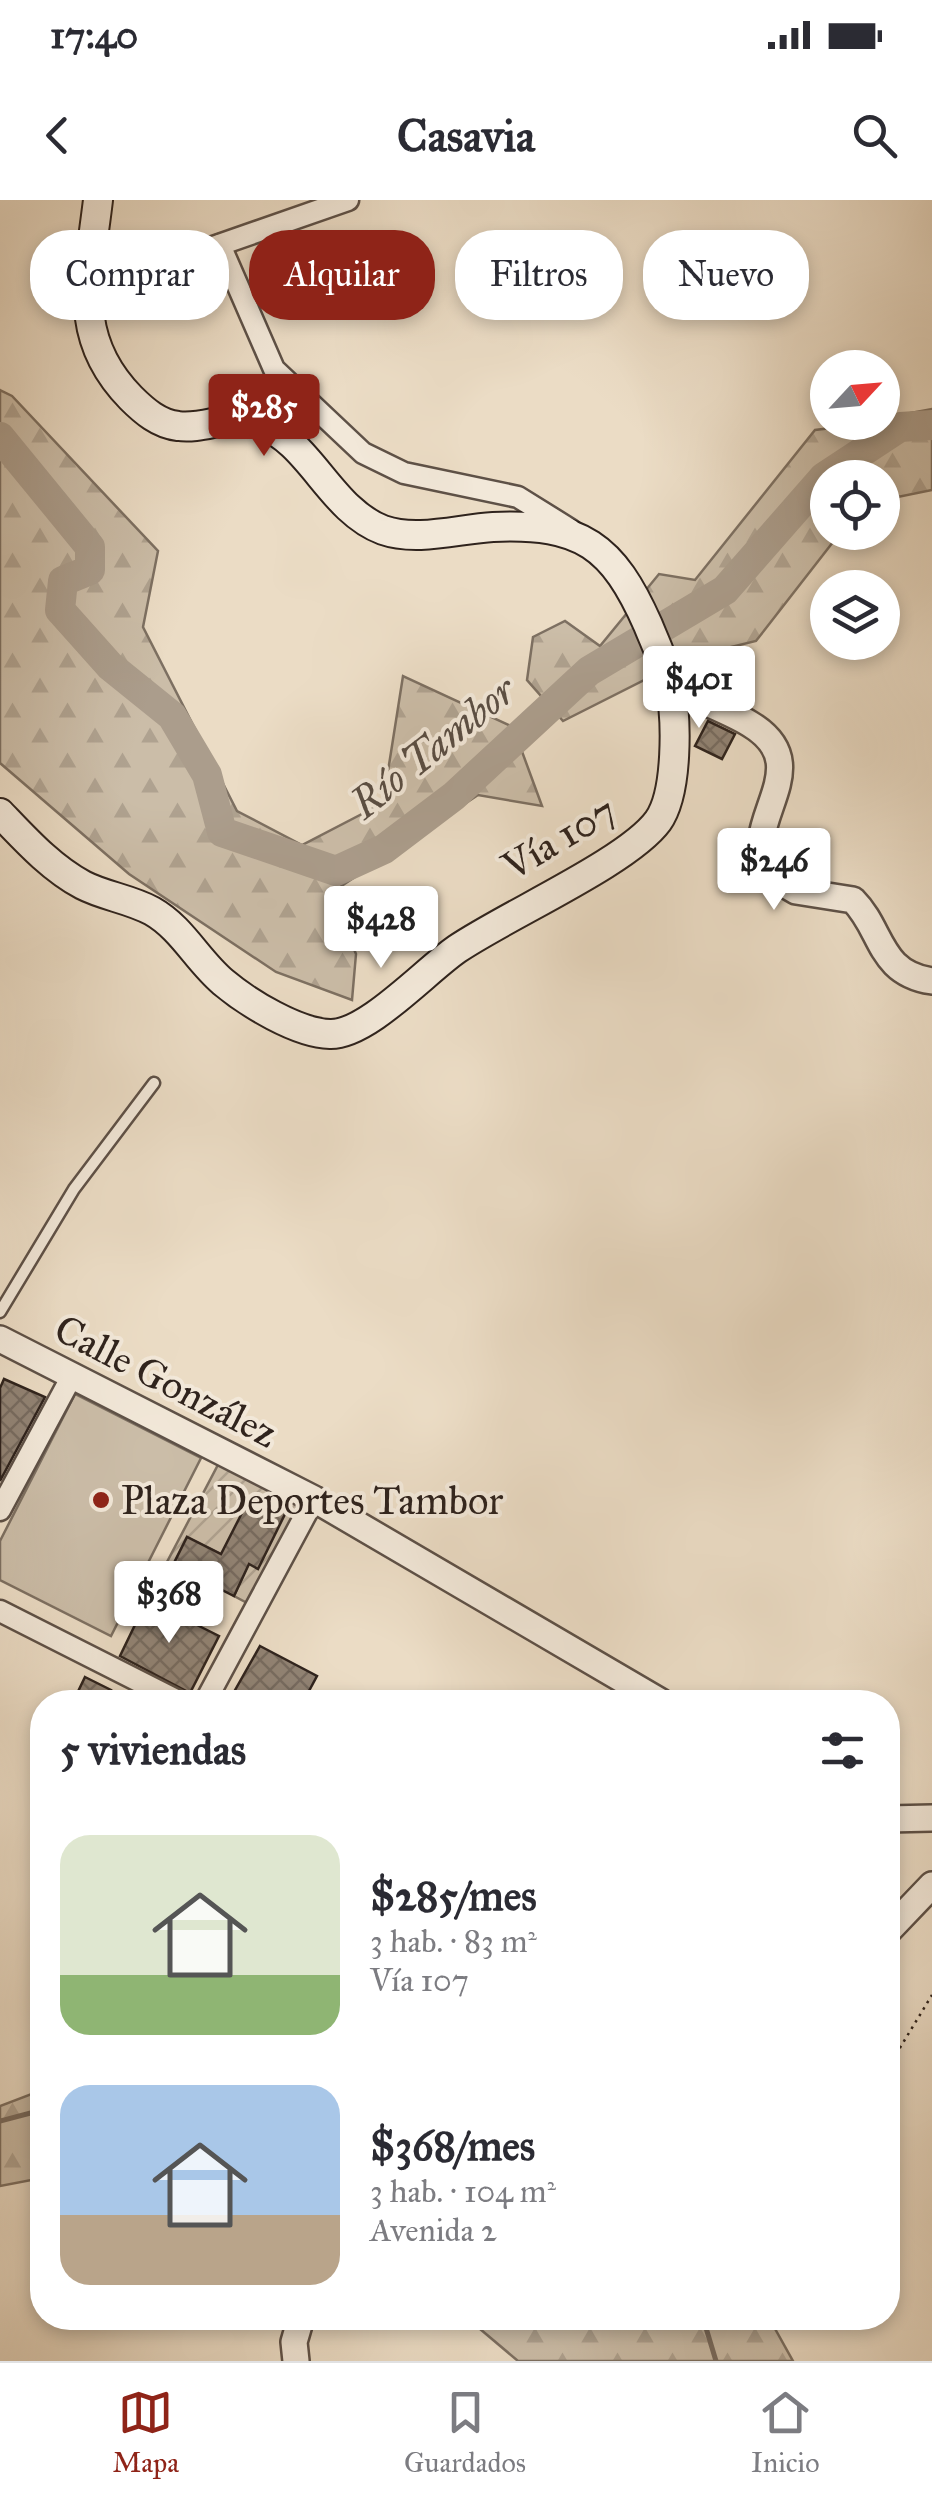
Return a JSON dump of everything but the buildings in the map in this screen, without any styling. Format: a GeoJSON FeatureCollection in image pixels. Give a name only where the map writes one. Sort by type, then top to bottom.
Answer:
{"type":"FeatureCollection","features":[{"type":"Feature","properties":{"kind":"main road"},"geometry":{"type":"LineString","coordinates":[[95,230],[98,200]]}},
{"type":"Feature","properties":{"kind":"main road"},"geometry":{"type":"LineString","coordinates":[[89,320],[90,333],[104,362],[144,412],[165,424],[201,426],[239,418],[270,428],[348,506],[386,531],[428,534],[526,528],[590,542]]}},
{"type":"Feature","properties":{"kind":"main road","name":"Vía 107"},"geometry":{"type":"LineString","coordinates":[[0,812],[37,851],[82,884],[152,911],[180,932],[224,982],[284,1019],[324,1034],[346,1033],[501,919],[618,856],[647,834],[662,816],[670,794],[671,687],[634,593],[617,564],[590,542]]}},
{"type":"Feature","properties":{"kind":"street"},"geometry":{"type":"LineString","coordinates":[[229,241],[348,200]]}},
{"type":"Feature","properties":{"kind":"street"},"geometry":{"type":"LineString","coordinates":[[229,265],[274,369],[363,452],[404,473],[518,496],[590,542]]}},
{"type":"Feature","properties":{"kind":"street"},"geometry":{"type":"LineString","coordinates":[[671,687],[751,725],[777,752],[780,772],[759,845],[766,874],[796,891],[853,900],[885,954],[901,969],[932,981]]}},
{"type":"Feature","properties":{"kind":"street","name":"Calle González"},"geometry":{"type":"LineString","coordinates":[[0,1340],[74,1374],[314,1499],[640,1690]]}},
{"type":"Feature","properties":{"kind":"street"},"geometry":{"type":"LineString","coordinates":[[0,1510],[74,1374]]}},
{"type":"Feature","properties":{"kind":"street"},"geometry":{"type":"LineString","coordinates":[[211,1690],[314,1499]]}},
{"type":"Feature","properties":{"kind":"street"},"geometry":{"type":"LineString","coordinates":[[0,1611],[156,1690]]}},
{"type":"Feature","properties":{"kind":"street"},"geometry":{"type":"LineString","coordinates":[[900,1818],[932,1818]]}},
{"type":"Feature","properties":{"kind":"street"},"geometry":{"type":"LineString","coordinates":[[900,1918],[932,1885]]}},
{"type":"Feature","properties":{"kind":"street"},"geometry":{"type":"LineString","coordinates":[[296,2361],[294,2342],[298,2330]]}},
{"type":"Feature","properties":{"kind":"lane"},"geometry":{"type":"LineString","coordinates":[[0,1312],[74,1190],[154,1083]]}},
{"type":"Feature","properties":{"kind":"path"},"geometry":{"type":"LineString","coordinates":[[900,2048],[932,1995]]}},
{"type":"Feature","properties":{"kind":"green space"},"geometry":{"type":"Polygon","coordinates":[[[0,390],[12,396],[158,551],[143,627],[237,811],[302,845],[383,803],[403,676],[513,727],[542,806],[478,795],[331,893],[356,954],[352,1000],[276,972],[129,874],[0,763],[0,390]]]}},
{"type":"Feature","properties":{"kind":"green space"},"geometry":{"type":"Polygon","coordinates":[[[932,409],[932,490],[900,497],[900,460],[810,460],[810,550],[827,550],[756,641],[690,657],[563,721],[527,680],[533,637],[565,621],[600,646],[659,574],[695,580],[810,436],[810,440],[900,440],[900,415],[932,409]]]}},
{"type":"Feature","properties":{"kind":"green space","name":"Plaza Deportes Tambor"},"geometry":{"type":"Polygon","coordinates":[[[75,1394],[201,1458],[111,1636],[0,1580],[0,1541],[75,1394]]]}},
{"type":"Feature","properties":{"kind":"green space"},"geometry":{"type":"Polygon","coordinates":[[[220,1461],[301,1503],[251,1605],[234,1596],[247,1567],[187,1537],[173,1565],[167,1562],[220,1461]]]}},
{"type":"Feature","properties":{"kind":"green space"},"geometry":{"type":"Polygon","coordinates":[[[30,2095],[30,2180],[0,2186],[0,2106],[30,2095]]]}},
{"type":"Feature","properties":{"kind":"green space"},"geometry":{"type":"Polygon","coordinates":[[[481,2330],[776,2330],[793,2361],[518,2361],[481,2330]]]}},
{"type":"Feature","properties":{"kind":"waterway","name":"Río Tambor"},"geometry":{"type":"LineString","coordinates":[[0,437],[90,547],[90,570],[63,581],[60,610],[110,666],[172,716],[207,775],[222,832],[336,871],[384,849],[454,796],[589,671],[725,590],[824,477],[900,427],[932,425]]}},
{"type":"Feature","properties":{"kind":"waterway"},"geometry":{"type":"LineString","coordinates":[[0,2121],[30,2113]]}},
{"type":"Feature","properties":{"kind":"waterway"},"geometry":{"type":"LineString","coordinates":[[707,2330],[716,2361]]}},
{"type":"Feature","properties":{"kind":"place","name":"Plaza Deportes Tambor"},"geometry":{"type":"Point","coordinates":[101,1500]}}]}
